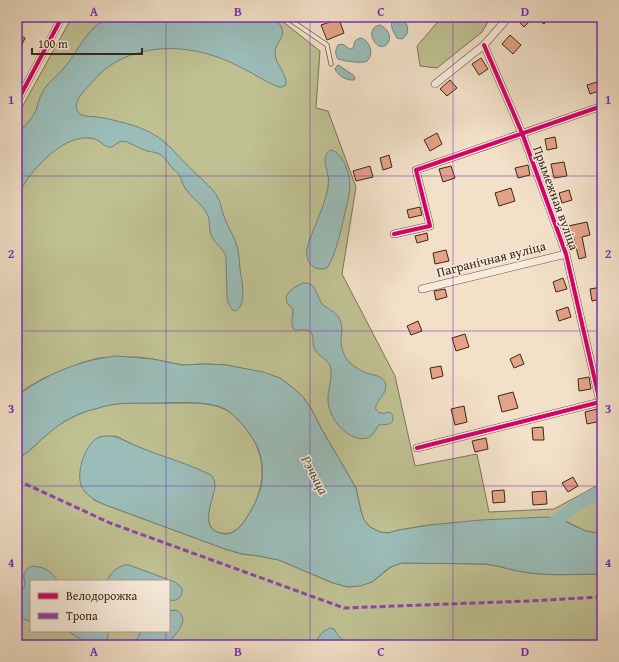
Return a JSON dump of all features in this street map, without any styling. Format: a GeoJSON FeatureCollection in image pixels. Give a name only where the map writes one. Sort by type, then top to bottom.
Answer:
{"type":"FeatureCollection","features":[{"type":"Feature","properties":{"kind":"street"},"geometry":{"type":"LineString","coordinates":[[17,102],[62,17]]}},
{"type":"Feature","properties":{"kind":"street"},"geometry":{"type":"LineString","coordinates":[[435,84],[484,45],[508,17]]}},
{"type":"Feature","properties":{"kind":"street","name":"Прымежная вуліца"},"geometry":{"type":"LineString","coordinates":[[484,45],[522,133],[566,254],[602,410]]}},
{"type":"Feature","properties":{"kind":"street"},"geometry":{"type":"LineString","coordinates":[[394,234],[430,226],[416,170],[602,106]]}},
{"type":"Feature","properties":{"kind":"street","name":"Пагранічная вуліца"},"geometry":{"type":"LineString","coordinates":[[422,289],[566,254]]}},
{"type":"Feature","properties":{"kind":"street"},"geometry":{"type":"LineString","coordinates":[[417,448],[600,402]]}},
{"type":"Feature","properties":{"kind":"lane"},"geometry":{"type":"LineString","coordinates":[[286,17],[327,45],[331,64]]}},
{"type":"Feature","properties":{"kind":"green space"},"geometry":{"type":"Polygon","coordinates":[[[72,17],[277,17],[320,51],[316,108],[328,111],[356,187],[342,274],[395,376],[415,466],[477,454],[489,512],[554,509],[602,483],[602,534],[586,531],[564,520],[556,518],[429,525],[388,533],[380,532],[370,527],[364,520],[356,488],[312,410],[303,397],[280,378],[246,369],[226,365],[182,365],[138,357],[99,358],[81,363],[44,378],[28,387],[17,396],[17,116],[72,17]]]}},
{"type":"Feature","properties":{"kind":"green space"},"geometry":{"type":"Polygon","coordinates":[[[442,17],[491,17],[482,32],[437,68],[420,66],[417,46],[442,17]]]}},
{"type":"Feature","properties":{"kind":"green space"},"geometry":{"type":"Polygon","coordinates":[[[188,403],[206,404],[227,410],[242,424],[256,445],[262,468],[262,479],[259,491],[249,514],[238,528],[230,533],[215,531],[211,527],[208,517],[214,480],[116,436],[99,437],[93,442],[94,500],[225,549],[242,554],[279,560],[333,583],[348,587],[372,582],[391,567],[402,563],[486,564],[540,574],[602,574],[602,645],[17,645],[17,458],[30,450],[55,427],[63,422],[88,411],[118,404],[188,403]]]}},
{"type":"Feature","properties":{"kind":"water"},"geometry":{"type":"Polygon","coordinates":[[[114,17],[272,17],[281,27],[283,32],[275,52],[277,61],[286,81],[286,85],[282,87],[278,87],[218,57],[189,50],[159,49],[144,51],[112,64],[84,91],[76,105],[78,113],[82,115],[127,124],[140,128],[158,137],[164,141],[215,192],[225,220],[235,240],[238,251],[243,296],[240,306],[234,311],[228,303],[227,297],[226,256],[212,237],[207,214],[189,194],[178,173],[159,154],[144,150],[123,141],[110,147],[95,139],[76,139],[66,143],[49,155],[28,178],[17,196],[17,134],[28,123],[36,110],[44,89],[70,61],[85,38],[97,25],[114,17]]]}},
{"type":"Feature","properties":{"kind":"water"},"geometry":{"type":"Polygon","coordinates":[[[397,18],[404,21],[408,30],[402,39],[397,38],[392,27],[392,22],[397,18]]]}},
{"type":"Feature","properties":{"kind":"water"},"geometry":{"type":"Polygon","coordinates":[[[380,25],[385,28],[389,34],[388,42],[382,47],[375,43],[372,35],[372,31],[375,27],[380,25]]]}},
{"type":"Feature","properties":{"kind":"water"},"geometry":{"type":"Polygon","coordinates":[[[360,38],[366,41],[370,47],[371,55],[367,61],[357,62],[338,59],[336,49],[338,45],[340,44],[352,49],[355,41],[360,38]]]}},
{"type":"Feature","properties":{"kind":"water"},"geometry":{"type":"Polygon","coordinates":[[[338,65],[353,75],[355,78],[354,80],[345,79],[340,75],[335,69],[338,65]]]}},
{"type":"Feature","properties":{"kind":"water"},"geometry":{"type":"Polygon","coordinates":[[[330,150],[337,153],[344,162],[350,188],[336,249],[327,268],[318,269],[309,262],[307,258],[307,249],[328,188],[325,159],[330,150]]]}},
{"type":"Feature","properties":{"kind":"water"},"geometry":{"type":"Polygon","coordinates":[[[303,283],[309,283],[312,285],[322,304],[336,314],[340,320],[342,328],[342,347],[348,361],[360,370],[379,377],[385,382],[385,391],[377,403],[376,409],[382,413],[390,412],[393,416],[393,421],[388,424],[379,425],[369,437],[362,439],[353,436],[343,430],[335,421],[330,412],[328,401],[331,377],[330,366],[327,361],[315,350],[313,345],[313,337],[309,331],[294,330],[292,322],[293,310],[286,299],[291,290],[303,283]]]}},
{"type":"Feature","properties":{"kind":"water"},"geometry":{"type":"Polygon","coordinates":[[[116,356],[153,359],[182,365],[226,365],[263,372],[280,378],[303,397],[312,410],[356,488],[364,520],[370,527],[380,532],[388,533],[429,525],[481,520],[546,517],[556,518],[586,531],[602,534],[602,574],[540,574],[486,564],[402,563],[390,567],[372,582],[360,586],[348,587],[333,583],[279,560],[242,554],[225,549],[103,504],[90,497],[85,492],[81,485],[80,473],[83,458],[90,444],[101,437],[116,437],[211,475],[215,486],[209,510],[209,522],[211,527],[215,531],[222,534],[234,532],[245,521],[260,490],[263,474],[261,457],[258,448],[239,420],[225,409],[210,404],[126,403],[92,410],[78,415],[59,425],[30,450],[17,458],[17,396],[40,381],[64,369],[89,361],[116,356]]]}},
{"type":"Feature","properties":{"kind":"water"},"geometry":{"type":"Polygon","coordinates":[[[124,565],[129,565],[170,580],[108,580],[118,568],[124,565]]]}},
{"type":"Feature","properties":{"kind":"water"},"geometry":{"type":"Polygon","coordinates":[[[32,566],[41,567],[47,570],[57,580],[30,580],[30,621],[21,618],[17,609],[17,595],[24,588],[24,576],[27,569],[32,566]]]}},
{"type":"Feature","properties":{"kind":"water"},"geometry":{"type":"Polygon","coordinates":[[[170,580],[182,588],[181,596],[175,600],[170,600],[170,580]]]}},
{"type":"Feature","properties":{"kind":"water"},"geometry":{"type":"Polygon","coordinates":[[[176,610],[183,618],[180,627],[167,645],[135,645],[140,632],[170,632],[170,611],[176,610]]]}},
{"type":"Feature","properties":{"kind":"water"},"geometry":{"type":"Polygon","coordinates":[[[330,628],[334,629],[339,637],[345,641],[346,645],[316,645],[317,639],[320,635],[330,628]]]}},
{"type":"Feature","properties":{"kind":"water"},"geometry":{"type":"Polygon","coordinates":[[[70,632],[108,632],[107,639],[104,644],[92,644],[70,632]]]}},
{"type":"Feature","properties":{"kind":"building"},"geometry":{"type":"Polygon","coordinates":[[[515,17],[534,17],[524,27],[515,17]]]}},
{"type":"Feature","properties":{"kind":"building"},"geometry":{"type":"Polygon","coordinates":[[[535,17],[549,17],[544,24],[535,17]]]}},
{"type":"Feature","properties":{"kind":"building"},"geometry":{"type":"Polygon","coordinates":[[[339,19],[344,33],[327,40],[321,25],[339,19]]]}},
{"type":"Feature","properties":{"kind":"building"},"geometry":{"type":"Polygon","coordinates":[[[17,34],[25,38],[17,55],[17,34]]]}},
{"type":"Feature","properties":{"kind":"building"},"geometry":{"type":"Polygon","coordinates":[[[510,35],[521,45],[513,54],[502,44],[510,35]]]}},
{"type":"Feature","properties":{"kind":"building"},"geometry":{"type":"Polygon","coordinates":[[[481,58],[488,69],[479,75],[472,64],[481,58]]]}},
{"type":"Feature","properties":{"kind":"building"},"geometry":{"type":"Polygon","coordinates":[[[450,80],[457,88],[447,96],[440,89],[450,80]]]}},
{"type":"Feature","properties":{"kind":"building"},"geometry":{"type":"Polygon","coordinates":[[[600,81],[602,90],[590,94],[587,85],[600,81]]]}},
{"type":"Feature","properties":{"kind":"building"},"geometry":{"type":"Polygon","coordinates":[[[437,133],[442,144],[430,151],[424,140],[437,133]]]}},
{"type":"Feature","properties":{"kind":"building"},"geometry":{"type":"Polygon","coordinates":[[[555,137],[557,148],[547,150],[545,139],[555,137]]]}},
{"type":"Feature","properties":{"kind":"building"},"geometry":{"type":"Polygon","coordinates":[[[389,155],[392,167],[383,170],[380,158],[389,155]]]}},
{"type":"Feature","properties":{"kind":"building"},"geometry":{"type":"Polygon","coordinates":[[[564,162],[567,176],[554,178],[551,164],[564,162]]]}},
{"type":"Feature","properties":{"kind":"building"},"geometry":{"type":"Polygon","coordinates":[[[528,165],[530,175],[518,178],[515,168],[528,165]]]}},
{"type":"Feature","properties":{"kind":"building"},"geometry":{"type":"Polygon","coordinates":[[[370,166],[373,177],[356,181],[353,171],[370,166]]]}},
{"type":"Feature","properties":{"kind":"building"},"geometry":{"type":"Polygon","coordinates":[[[451,166],[455,178],[443,182],[439,169],[451,166]]]}},
{"type":"Feature","properties":{"kind":"building"},"geometry":{"type":"Polygon","coordinates":[[[511,188],[515,201],[499,206],[495,193],[511,188]]]}},
{"type":"Feature","properties":{"kind":"building"},"geometry":{"type":"Polygon","coordinates":[[[569,190],[572,200],[562,203],[559,193],[569,190]]]}},
{"type":"Feature","properties":{"kind":"building"},"geometry":{"type":"Polygon","coordinates":[[[420,207],[422,215],[409,218],[407,210],[420,207]]]}},
{"type":"Feature","properties":{"kind":"building"},"geometry":{"type":"Polygon","coordinates":[[[587,222],[590,235],[582,237],[586,257],[579,259],[574,239],[571,239],[568,226],[587,222]]]}},
{"type":"Feature","properties":{"kind":"building"},"geometry":{"type":"Polygon","coordinates":[[[427,233],[428,240],[417,243],[415,236],[427,233]]]}},
{"type":"Feature","properties":{"kind":"building"},"geometry":{"type":"Polygon","coordinates":[[[446,250],[449,261],[435,264],[433,253],[446,250]]]}},
{"type":"Feature","properties":{"kind":"building"},"geometry":{"type":"Polygon","coordinates":[[[563,278],[567,289],[556,292],[553,282],[563,278]]]}},
{"type":"Feature","properties":{"kind":"building"},"geometry":{"type":"Polygon","coordinates":[[[602,287],[602,299],[592,301],[590,289],[602,287]]]}},
{"type":"Feature","properties":{"kind":"building"},"geometry":{"type":"Polygon","coordinates":[[[445,289],[447,297],[436,300],[434,291],[445,289]]]}},
{"type":"Feature","properties":{"kind":"building"},"geometry":{"type":"Polygon","coordinates":[[[568,307],[571,317],[559,321],[556,311],[568,307]]]}},
{"type":"Feature","properties":{"kind":"building"},"geometry":{"type":"Polygon","coordinates":[[[418,321],[422,331],[411,335],[407,326],[418,321]]]}},
{"type":"Feature","properties":{"kind":"building"},"geometry":{"type":"Polygon","coordinates":[[[465,334],[469,347],[456,351],[452,338],[465,334]]]}},
{"type":"Feature","properties":{"kind":"building"},"geometry":{"type":"Polygon","coordinates":[[[520,354],[524,364],[514,368],[510,359],[520,354]]]}},
{"type":"Feature","properties":{"kind":"building"},"geometry":{"type":"Polygon","coordinates":[[[441,366],[443,376],[432,379],[430,368],[441,366]]]}},
{"type":"Feature","properties":{"kind":"building"},"geometry":{"type":"Polygon","coordinates":[[[589,377],[591,389],[579,391],[578,379],[589,377]]]}},
{"type":"Feature","properties":{"kind":"building"},"geometry":{"type":"Polygon","coordinates":[[[513,392],[518,408],[502,412],[498,396],[513,392]]]}},
{"type":"Feature","properties":{"kind":"building"},"geometry":{"type":"Polygon","coordinates":[[[464,406],[467,422],[455,425],[451,409],[464,406]]]}},
{"type":"Feature","properties":{"kind":"building"},"geometry":{"type":"Polygon","coordinates":[[[597,409],[601,421],[587,424],[585,412],[597,409]]]}},
{"type":"Feature","properties":{"kind":"building"},"geometry":{"type":"Polygon","coordinates":[[[543,427],[544,440],[533,440],[532,428],[543,427]]]}},
{"type":"Feature","properties":{"kind":"building"},"geometry":{"type":"Polygon","coordinates":[[[486,438],[488,449],[475,452],[472,441],[486,438]]]}},
{"type":"Feature","properties":{"kind":"building"},"geometry":{"type":"Polygon","coordinates":[[[573,477],[578,486],[568,492],[562,483],[573,477]]]}},
{"type":"Feature","properties":{"kind":"building"},"geometry":{"type":"Polygon","coordinates":[[[504,490],[505,502],[493,503],[492,491],[504,490]]]}},
{"type":"Feature","properties":{"kind":"building"},"geometry":{"type":"Polygon","coordinates":[[[546,491],[547,504],[533,505],[532,492],[546,491]]]}},
{"type":"Feature","properties":{"kind":"waterway","name":"Рэчыца"},"geometry":{"type":"LineString","coordinates":[[546,529],[579,503],[602,492]]}},
{"type":"Feature","properties":{"kind":"marked path"},"geometry":{"type":"LineString","coordinates":[[17,480],[110,523],[344,608],[602,597]]}},
{"type":"Feature","properties":{"kind":"cycle path"},"geometry":{"type":"LineString","coordinates":[[17,102],[62,17]]}},
{"type":"Feature","properties":{"kind":"cycle path"},"geometry":{"type":"LineString","coordinates":[[484,45],[522,133],[566,254],[602,411]]}},
{"type":"Feature","properties":{"kind":"cycle path"},"geometry":{"type":"LineString","coordinates":[[394,234],[430,226],[416,170],[602,106]]}},
{"type":"Feature","properties":{"kind":"cycle path"},"geometry":{"type":"LineString","coordinates":[[417,448],[600,402]]}}]}
